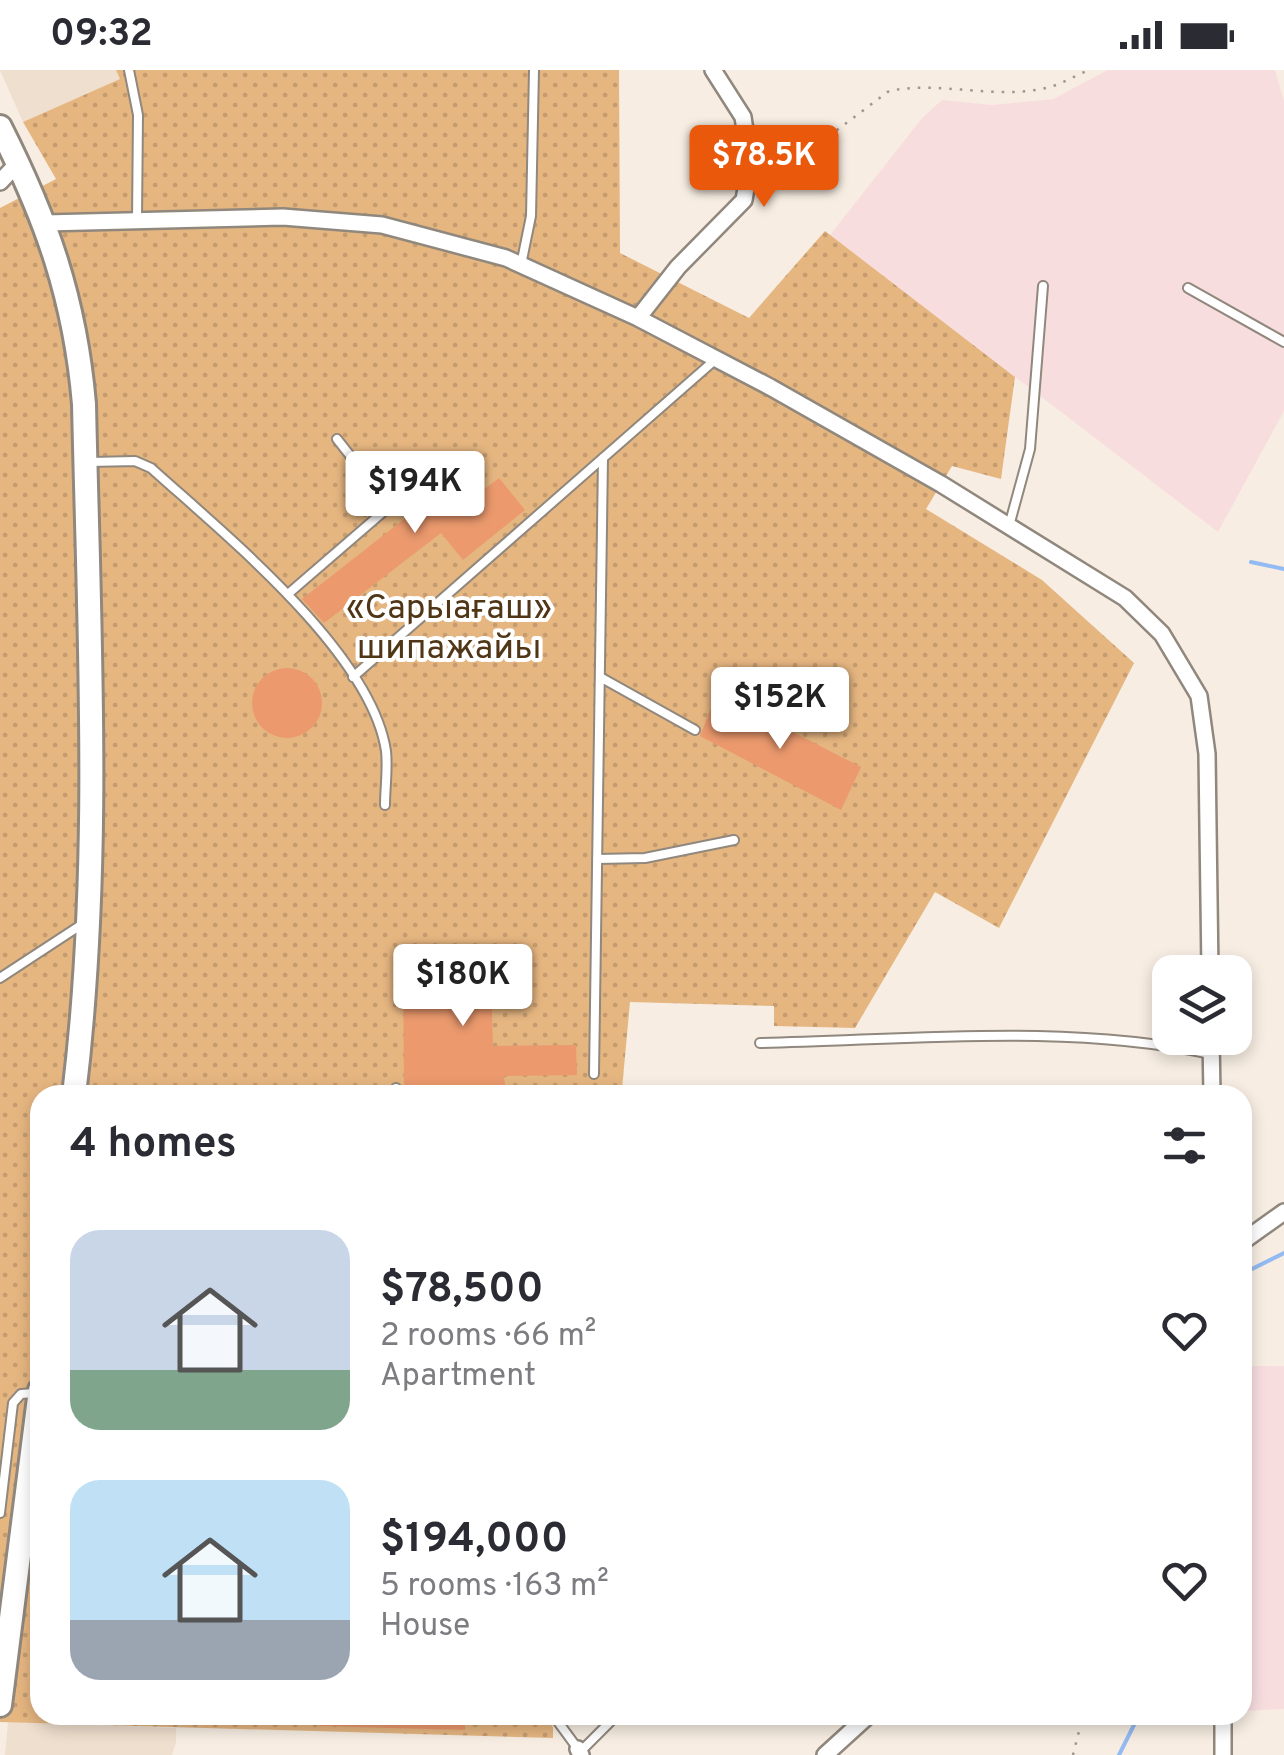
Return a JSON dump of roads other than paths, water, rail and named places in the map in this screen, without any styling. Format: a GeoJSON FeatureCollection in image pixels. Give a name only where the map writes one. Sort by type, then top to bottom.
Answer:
{"type":"FeatureCollection","features":[{"type":"Feature","properties":{"kind":"main road"},"geometry":{"type":"LineString","coordinates":[[0,127],[45,223],[63,272],[80,352],[92,781],[84,1010],[75,1085]]}},
{"type":"Feature","properties":{"kind":"main road"},"geometry":{"type":"LineString","coordinates":[[0,1705],[3,1649],[30,1456]]}},
{"type":"Feature","properties":{"kind":"street"},"geometry":{"type":"LineString","coordinates":[[638,318],[678,266],[744,200],[748,151],[743,118],[713,70]]}},
{"type":"Feature","properties":{"kind":"street"},"geometry":{"type":"LineString","coordinates":[[0,182],[18,163]]}},
{"type":"Feature","properties":{"kind":"street"},"geometry":{"type":"LineString","coordinates":[[45,223],[284,217],[382,225],[439,238],[521,266],[638,318],[716,359],[1009,526],[1124,598],[1162,634],[1199,696],[1207,754],[1210,955]]}},
{"type":"Feature","properties":{"kind":"street"},"geometry":{"type":"LineString","coordinates":[[1211,1055],[1212,1085]]}},
{"type":"Feature","properties":{"kind":"street"},"geometry":{"type":"LineString","coordinates":[[1252,1235],[1284,1212]]}},
{"type":"Feature","properties":{"kind":"street"},"geometry":{"type":"LineString","coordinates":[[825,1755],[858,1725]]}},
{"type":"Feature","properties":{"kind":"street"},"geometry":{"type":"LineString","coordinates":[[1222,1725],[1224,1755]]}},
{"type":"Feature","properties":{"kind":"lane"},"geometry":{"type":"LineString","coordinates":[[130,70],[138,114],[136,221]]}},
{"type":"Feature","properties":{"kind":"lane"},"geometry":{"type":"LineString","coordinates":[[521,266],[532,216],[534,70]]}},
{"type":"Feature","properties":{"kind":"lane"},"geometry":{"type":"LineString","coordinates":[[1009,526],[1030,449],[1043,286]]}},
{"type":"Feature","properties":{"kind":"lane"},"geometry":{"type":"LineString","coordinates":[[1188,288],[1284,342]]}},
{"type":"Feature","properties":{"kind":"lane"},"geometry":{"type":"LineString","coordinates":[[353,677],[716,359]]}},
{"type":"Feature","properties":{"kind":"lane"},"geometry":{"type":"LineString","coordinates":[[288,594],[390,506],[338,439]]}},
{"type":"Feature","properties":{"kind":"lane"},"geometry":{"type":"LineString","coordinates":[[594,1074],[603,458]]}},
{"type":"Feature","properties":{"kind":"lane"},"geometry":{"type":"LineString","coordinates":[[85,462],[135,461],[151,468],[288,594],[335,649],[374,716],[386,751],[385,806]]}},
{"type":"Feature","properties":{"kind":"lane"},"geometry":{"type":"LineString","coordinates":[[600,677],[695,730]]}},
{"type":"Feature","properties":{"kind":"lane"},"geometry":{"type":"LineString","coordinates":[[597,859],[644,858],[734,840]]}},
{"type":"Feature","properties":{"kind":"lane"},"geometry":{"type":"LineString","coordinates":[[0,978],[88,920]]}},
{"type":"Feature","properties":{"kind":"lane"},"geometry":{"type":"LineString","coordinates":[[760,1043],[1059,1038],[1152,1041]]}},
{"type":"Feature","properties":{"kind":"lane"},"geometry":{"type":"LineString","coordinates":[[0,1513],[13,1403],[20,1394],[30,1392]]}},
{"type":"Feature","properties":{"kind":"lane"},"geometry":{"type":"LineString","coordinates":[[560,1725],[579,1752],[607,1725]]}},
{"type":"Feature","properties":{"kind":"waterway"},"geometry":{"type":"LineString","coordinates":[[1251,562],[1284,569]]}},
{"type":"Feature","properties":{"kind":"waterway"},"geometry":{"type":"LineString","coordinates":[[1252,1269],[1284,1253]]}},
{"type":"Feature","properties":{"kind":"waterway"},"geometry":{"type":"LineString","coordinates":[[1119,1755],[1134,1725]]}},
{"type":"Feature","properties":{"kind":"park label","name":"«Сарыағаш» шипажайы"},"geometry":{"type":"Point","coordinates":[449,629]}}]}
